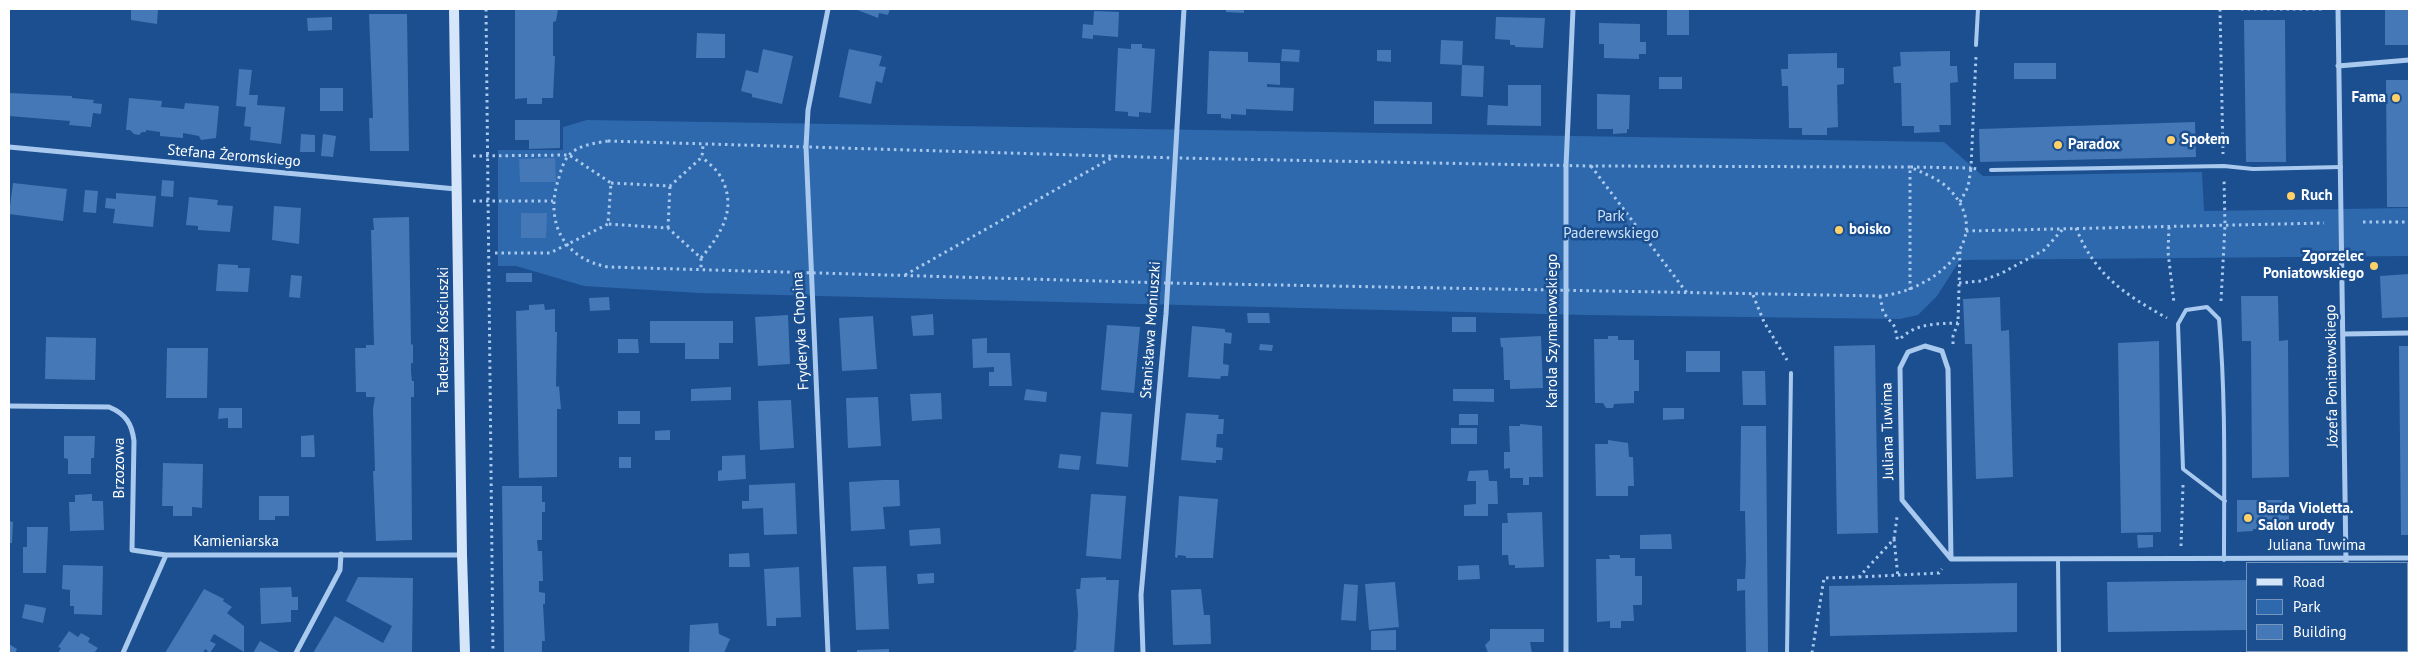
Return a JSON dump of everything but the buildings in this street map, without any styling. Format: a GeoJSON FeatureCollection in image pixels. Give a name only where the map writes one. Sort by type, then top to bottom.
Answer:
{"type":"FeatureCollection","features":[{"type":"Feature","properties":{"kind":"street","name":"Tadeusza Kościuszki"},"geometry":{"type":"LineString","coordinates":[[454,9],[465,653]]}},
{"type":"Feature","properties":{"kind":"street","name":"Fryderyka Chopina"},"geometry":{"type":"LineString","coordinates":[[828,9],[808,110],[806,147],[828,653]]}},
{"type":"Feature","properties":{"kind":"street","name":"Stanisława Moniuszki"},"geometry":{"type":"LineString","coordinates":[[1143,653],[1141,595],[1168,283],[1184,9]]}},
{"type":"Feature","properties":{"kind":"street","name":"Karola Szymanowskiego"},"geometry":{"type":"LineString","coordinates":[[1566,653],[1566,166],[1573,9]]}},
{"type":"Feature","properties":{"kind":"street","name":"Józefa Poniatowskiego"},"geometry":{"type":"LineString","coordinates":[[2338,9],[2346,561]]}},
{"type":"Feature","properties":{"kind":"street"},"geometry":{"type":"LineString","coordinates":[[2338,66],[2409,60]]}},
{"type":"Feature","properties":{"kind":"street","name":"Stefana Żeromskiego"},"geometry":{"type":"LineString","coordinates":[[9,147],[458,189]]}},
{"type":"Feature","properties":{"kind":"street"},"geometry":{"type":"LineString","coordinates":[[2344,334],[2409,333]]}},
{"type":"Feature","properties":{"kind":"street","name":"Juliana Tuwima"},"geometry":{"type":"LineString","coordinates":[[1951,559],[1948,368],[1942,351],[1925,346],[1908,352],[1900,368],[1902,500],[1951,559],[2346,561],[2409,558]]}},
{"type":"Feature","properties":{"kind":"street","name":"Brzozowa"},"geometry":{"type":"LineString","coordinates":[[9,406],[109,407],[119,411],[127,419],[132,427],[134,442],[132,550]]}},
{"type":"Feature","properties":{"kind":"street","name":"Kamieniarska"},"geometry":{"type":"LineString","coordinates":[[132,550],[166,556],[462,554]]}},
{"type":"Feature","properties":{"kind":"street"},"geometry":{"type":"LineString","coordinates":[[296,653],[340,570],[341,554]]}},
{"type":"Feature","properties":{"kind":"street"},"geometry":{"type":"LineString","coordinates":[[123,653],[166,556]]}},
{"type":"Feature","properties":{"kind":"lane"},"geometry":{"type":"LineString","coordinates":[[1976,45],[1978,9]]}},
{"type":"Feature","properties":{"kind":"lane"},"geometry":{"type":"LineString","coordinates":[[1991,170],[2224,166],[2253,169],[2341,167]]}},
{"type":"Feature","properties":{"kind":"lane"},"geometry":{"type":"LineString","coordinates":[[2224,560],[2225,501],[2223,366],[2219,319],[2207,308],[2186,310],[2178,324],[2183,469],[2225,501]]}},
{"type":"Feature","properties":{"kind":"lane"},"geometry":{"type":"LineString","coordinates":[[1787,653],[1791,373]]}},
{"type":"Feature","properties":{"kind":"lane"},"geometry":{"type":"LineString","coordinates":[[2058,560],[2060,653]]}},
{"type":"Feature","properties":{"kind":"path"},"geometry":{"type":"LineString","coordinates":[[486,9],[493,653]]}},
{"type":"Feature","properties":{"kind":"path"},"geometry":{"type":"LineString","coordinates":[[2220,9],[2222,116]]}},
{"type":"Feature","properties":{"kind":"path"},"geometry":{"type":"LineString","coordinates":[[2241,9],[2333,9]]}},
{"type":"Feature","properties":{"kind":"path"},"geometry":{"type":"LineString","coordinates":[[1960,202],[1968,187],[1971,168],[1976,45]]}},
{"type":"Feature","properties":{"kind":"path"},"geometry":{"type":"LineString","coordinates":[[457,156],[569,155],[592,144],[608,141],[1176,158],[1566,166],[1971,168]]}},
{"type":"Feature","properties":{"kind":"path"},"geometry":{"type":"LineString","coordinates":[[701,270],[701,258],[720,236],[727,215],[726,194],[719,174],[702,157],[702,145]]}},
{"type":"Feature","properties":{"kind":"path"},"geometry":{"type":"LineString","coordinates":[[569,155],[611,183],[670,186]]}},
{"type":"Feature","properties":{"kind":"path"},"geometry":{"type":"LineString","coordinates":[[569,155],[562,168],[553,201],[558,229],[568,246],[580,257],[601,266],[812,274],[1168,283],[1753,295],[1897,295],[1933,279],[1949,266],[1960,249],[1966,231],[1965,216],[1960,202],[1949,188],[1910,167]]}},
{"type":"Feature","properties":{"kind":"path"},"geometry":{"type":"LineString","coordinates":[[903,276],[1115,156]]}},
{"type":"Feature","properties":{"kind":"path"},"geometry":{"type":"LineString","coordinates":[[668,228],[670,186],[702,157]]}},
{"type":"Feature","properties":{"kind":"path"},"geometry":{"type":"LineString","coordinates":[[1591,166],[1687,294]]}},
{"type":"Feature","properties":{"kind":"path"},"geometry":{"type":"LineString","coordinates":[[1910,167],[1910,290]]}},
{"type":"Feature","properties":{"kind":"path"},"geometry":{"type":"LineString","coordinates":[[608,224],[611,183]]}},
{"type":"Feature","properties":{"kind":"path"},"geometry":{"type":"LineString","coordinates":[[458,201],[553,201]]}},
{"type":"Feature","properties":{"kind":"path"},"geometry":{"type":"LineString","coordinates":[[2363,222],[2409,222]]}},
{"type":"Feature","properties":{"kind":"path"},"geometry":{"type":"LineString","coordinates":[[1966,231],[2324,223]]}},
{"type":"Feature","properties":{"kind":"path"},"geometry":{"type":"LineString","coordinates":[[495,253],[550,253],[568,246],[608,224],[668,228],[701,258]]}},
{"type":"Feature","properties":{"kind":"path"},"geometry":{"type":"LineString","coordinates":[[2219,319],[2225,225]]}},
{"type":"Feature","properties":{"kind":"path"},"geometry":{"type":"LineString","coordinates":[[2169,226],[2169,262],[2178,324]]}},
{"type":"Feature","properties":{"kind":"path"},"geometry":{"type":"LineString","coordinates":[[2076,228],[2085,250],[2111,282],[2148,308],[2178,324]]}},
{"type":"Feature","properties":{"kind":"path"},"geometry":{"type":"LineString","coordinates":[[1959,283],[1981,281],[2002,273],[2044,250],[2063,229]]}},
{"type":"Feature","properties":{"kind":"path"},"geometry":{"type":"LineString","coordinates":[[1953,336],[1958,323],[1960,249]]}},
{"type":"Feature","properties":{"kind":"path"},"geometry":{"type":"LineString","coordinates":[[1753,295],[1764,322],[1785,354],[1791,373]]}},
{"type":"Feature","properties":{"kind":"path"},"geometry":{"type":"LineString","coordinates":[[1880,296],[1883,312],[1895,327],[1897,342],[1911,328],[1932,324],[1958,323]]}},
{"type":"Feature","properties":{"kind":"path"},"geometry":{"type":"LineString","coordinates":[[2181,559],[2183,469]]}},
{"type":"Feature","properties":{"kind":"path"},"geometry":{"type":"LineString","coordinates":[[1898,577],[1894,539],[1898,510],[1902,500]]}},
{"type":"Feature","properties":{"kind":"path"},"geometry":{"type":"LineString","coordinates":[[1859,578],[1894,539]]}},
{"type":"Feature","properties":{"kind":"path"},"geometry":{"type":"LineString","coordinates":[[1812,653],[1824,578],[1898,577],[1938,573],[1951,559]]}},
{"type":"Feature","properties":{"kind":"green space","name":"Park Paderewskiego"},"geometry":{"type":"Polygon","coordinates":[[[587,120],[1944,142],[1983,176],[2202,172],[2204,211],[2409,208],[2409,256],[1960,260],[1937,296],[1918,315],[1900,319],[1584,315],[699,293],[584,286],[516,266],[498,266],[498,150],[563,150],[563,127],[587,120]]]}},
{"type":"Feature","properties":{"kind":"place","name":"Fama"},"geometry":{"type":"Point","coordinates":[2396,98]}},
{"type":"Feature","properties":{"kind":"place","name":"Społem"},"geometry":{"type":"Point","coordinates":[2171,140]}},
{"type":"Feature","properties":{"kind":"place","name":"Paradox"},"geometry":{"type":"Point","coordinates":[2058,145]}},
{"type":"Feature","properties":{"kind":"place","name":"Ruch"},"geometry":{"type":"Point","coordinates":[2291,196]}},
{"type":"Feature","properties":{"kind":"place","name":"boisko"},"geometry":{"type":"Point","coordinates":[1839,230]}},
{"type":"Feature","properties":{"kind":"place","name":"Zgorzelec Poniatowskiego"},"geometry":{"type":"Point","coordinates":[2374,266]}},
{"type":"Feature","properties":{"kind":"place","name":"Barda Violetta. Salon urody"},"geometry":{"type":"Point","coordinates":[2248,518]}}]}
